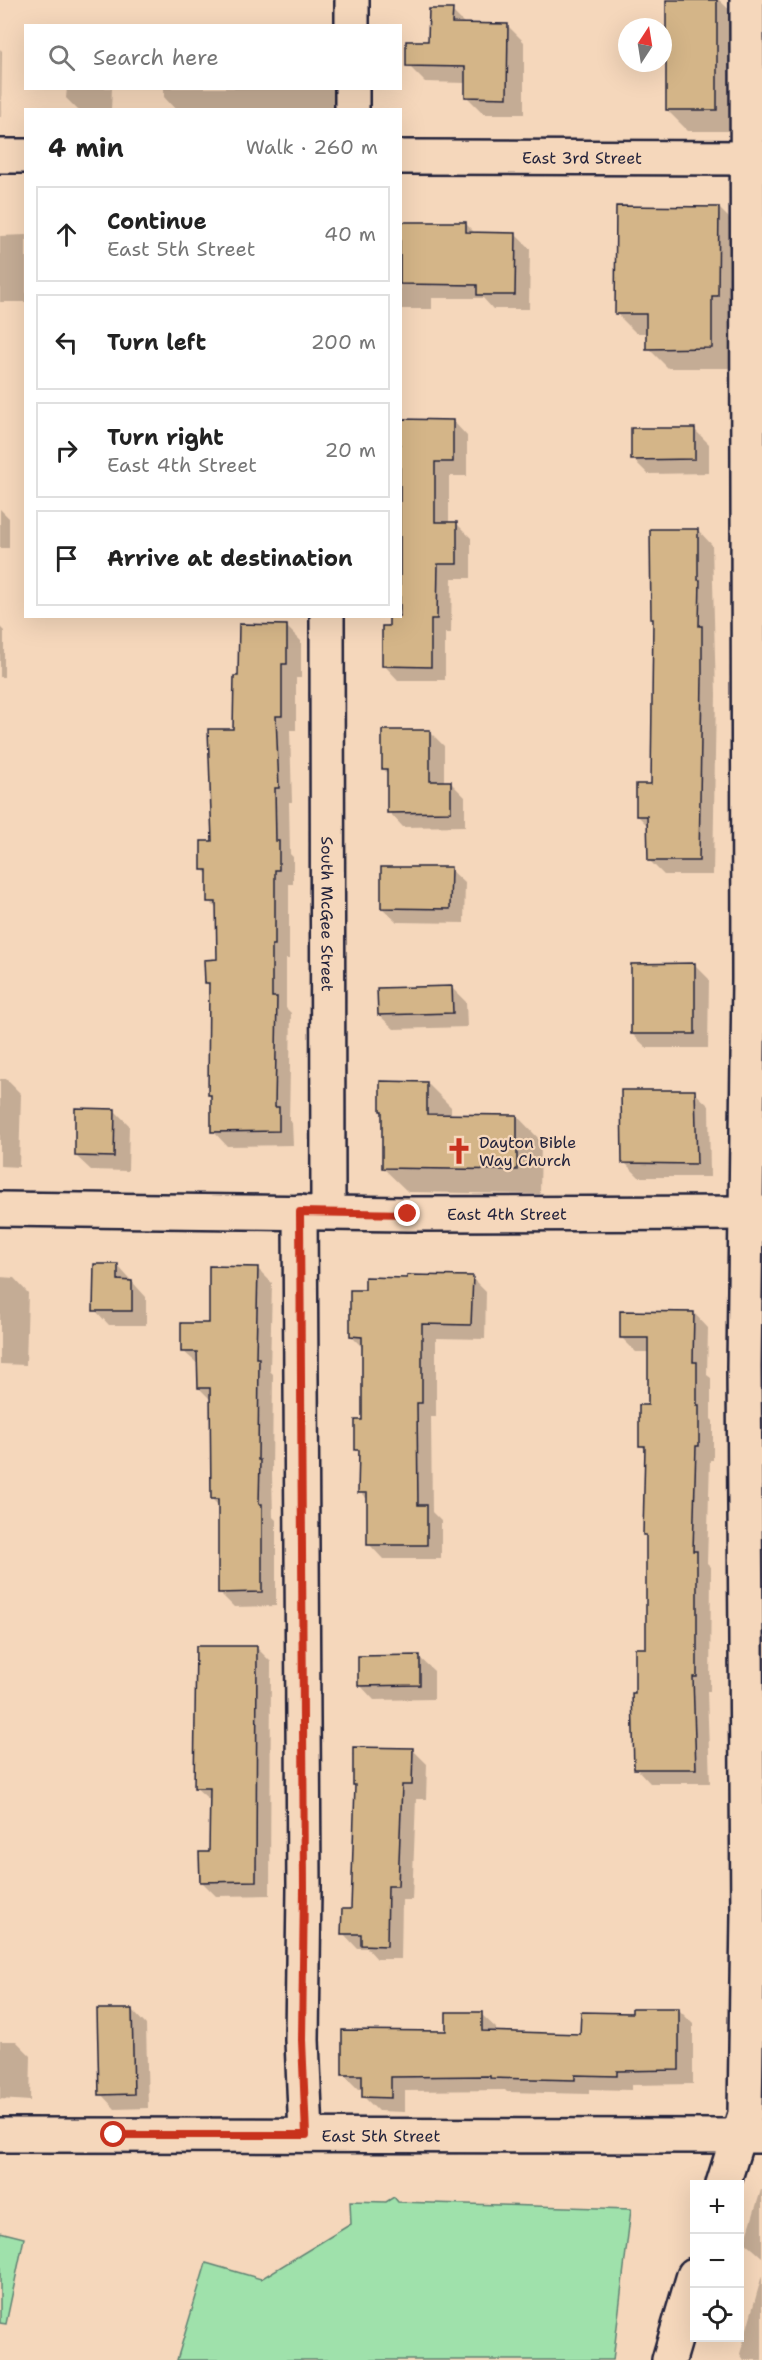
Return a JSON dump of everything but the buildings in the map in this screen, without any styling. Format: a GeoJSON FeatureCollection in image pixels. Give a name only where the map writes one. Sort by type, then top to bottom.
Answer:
{"type":"FeatureCollection","features":[{"type":"Feature","properties":{"kind":"street"},"geometry":{"type":"LineString","coordinates":[[352,0],[352,24]]}},
{"type":"Feature","properties":{"kind":"street"},"geometry":{"type":"LineString","coordinates":[[725,2180],[751,2136],[745,2114],[748,1914],[744,1378],[754,1213],[749,979],[754,158],[747,0]]}},
{"type":"Feature","properties":{"kind":"street"},"geometry":{"type":"LineString","coordinates":[[352,90],[352,108]]}},
{"type":"Feature","properties":{"kind":"street"},"geometry":{"type":"LineString","coordinates":[[0,156],[24,156]]}},
{"type":"Feature","properties":{"kind":"street","name":"East 3rd Street"},"geometry":{"type":"LineString","coordinates":[[402,157],[754,158]]}},
{"type":"Feature","properties":{"kind":"street","name":"South McGee Street"},"geometry":{"type":"LineString","coordinates":[[306,2135],[302,2040],[304,1864],[314,1212],[327,618]]}},
{"type":"Feature","properties":{"kind":"street","name":"East 4th Street"},"geometry":{"type":"LineString","coordinates":[[0,1209],[754,1213]]}},
{"type":"Feature","properties":{"kind":"street","name":"East 5th Street"},"geometry":{"type":"LineString","coordinates":[[0,2135],[751,2136]]}},
{"type":"Feature","properties":{"kind":"street"},"geometry":{"type":"LineString","coordinates":[[669,2360],[690,2288]]}},
{"type":"Feature","properties":{"kind":"green space"},"geometry":{"type":"Polygon","coordinates":[[[394,2197],[398,2202],[631,2209],[613,2360],[177,2360],[206,2263],[261,2279],[351,2224],[350,2201],[386,2202],[394,2197]]]}},
{"type":"Feature","properties":{"kind":"green space"},"geometry":{"type":"Polygon","coordinates":[[[0,2232],[24,2238],[6,2324],[0,2323],[0,2232]]]}},
{"type":"Feature","properties":{"kind":"place","name":"Dayton Bible Way Church"},"geometry":{"type":"Point","coordinates":[459,1151]}},
{"type":"Feature","properties":{"kind":"route"},"geometry":{"type":"LineString","coordinates":[[114,2135],[306,2135],[302,2040],[304,1888],[300,1212],[408,1214]]}}]}
